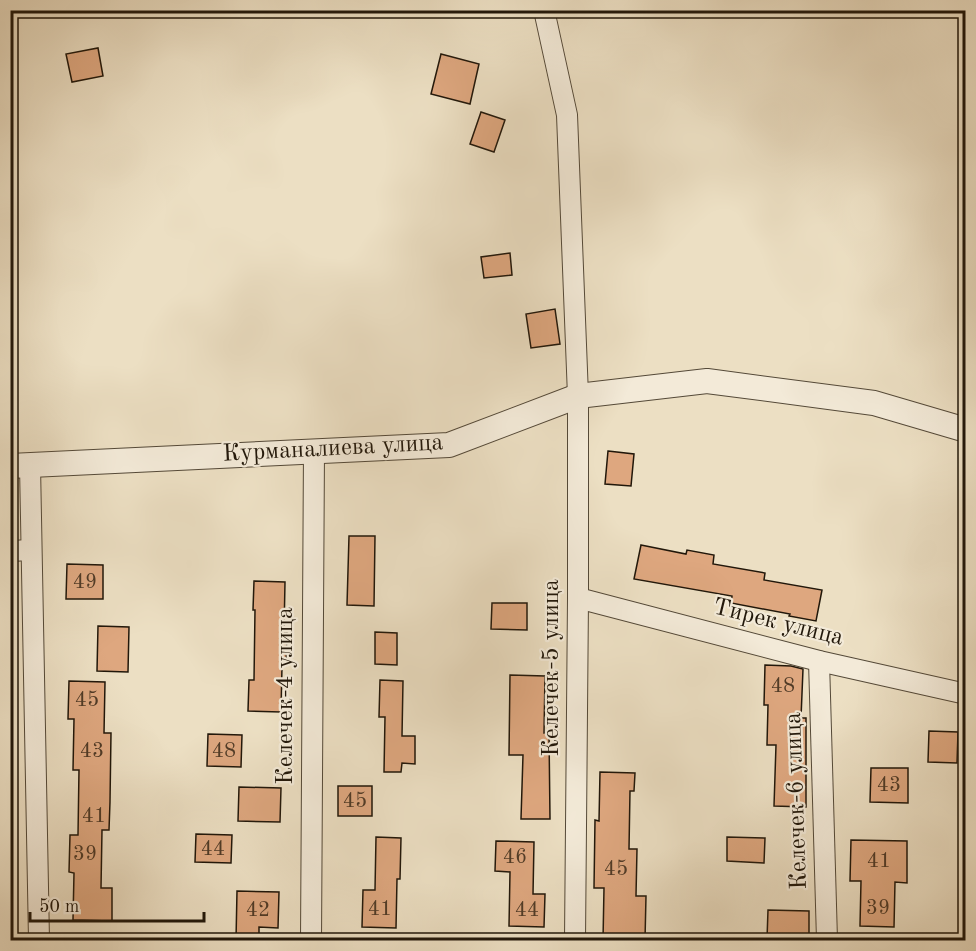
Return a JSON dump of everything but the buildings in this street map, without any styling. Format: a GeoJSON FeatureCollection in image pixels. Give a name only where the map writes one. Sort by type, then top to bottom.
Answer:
{"type":"FeatureCollection","features":[{"type":"Feature","properties":{"kind":"street","name":"Келечек-5 улица"},"geometry":{"type":"LineString","coordinates":[[544,10],[567,115],[578,396],[575,940]]}},
{"type":"Feature","properties":{"kind":"street","name":"Курманалиева улица"},"geometry":{"type":"LineString","coordinates":[[20,465],[449,445],[578,396],[707,381],[874,403],[966,430]]}},
{"type":"Feature","properties":{"kind":"street","name":"Келечек-4 улица"},"geometry":{"type":"LineString","coordinates":[[311,940],[314,451]]}},
{"type":"Feature","properties":{"kind":"street"},"geometry":{"type":"LineString","coordinates":[[20,465],[32,550],[39,940]]}},
{"type":"Feature","properties":{"kind":"street"},"geometry":{"type":"LineString","coordinates":[[10,551],[32,550]]}},
{"type":"Feature","properties":{"kind":"street","name":"Тирек улица"},"geometry":{"type":"LineString","coordinates":[[578,597],[819,661],[966,694]]}},
{"type":"Feature","properties":{"kind":"street","name":"Келечек-6 улица"},"geometry":{"type":"LineString","coordinates":[[819,661],[827,940]]}}]}
